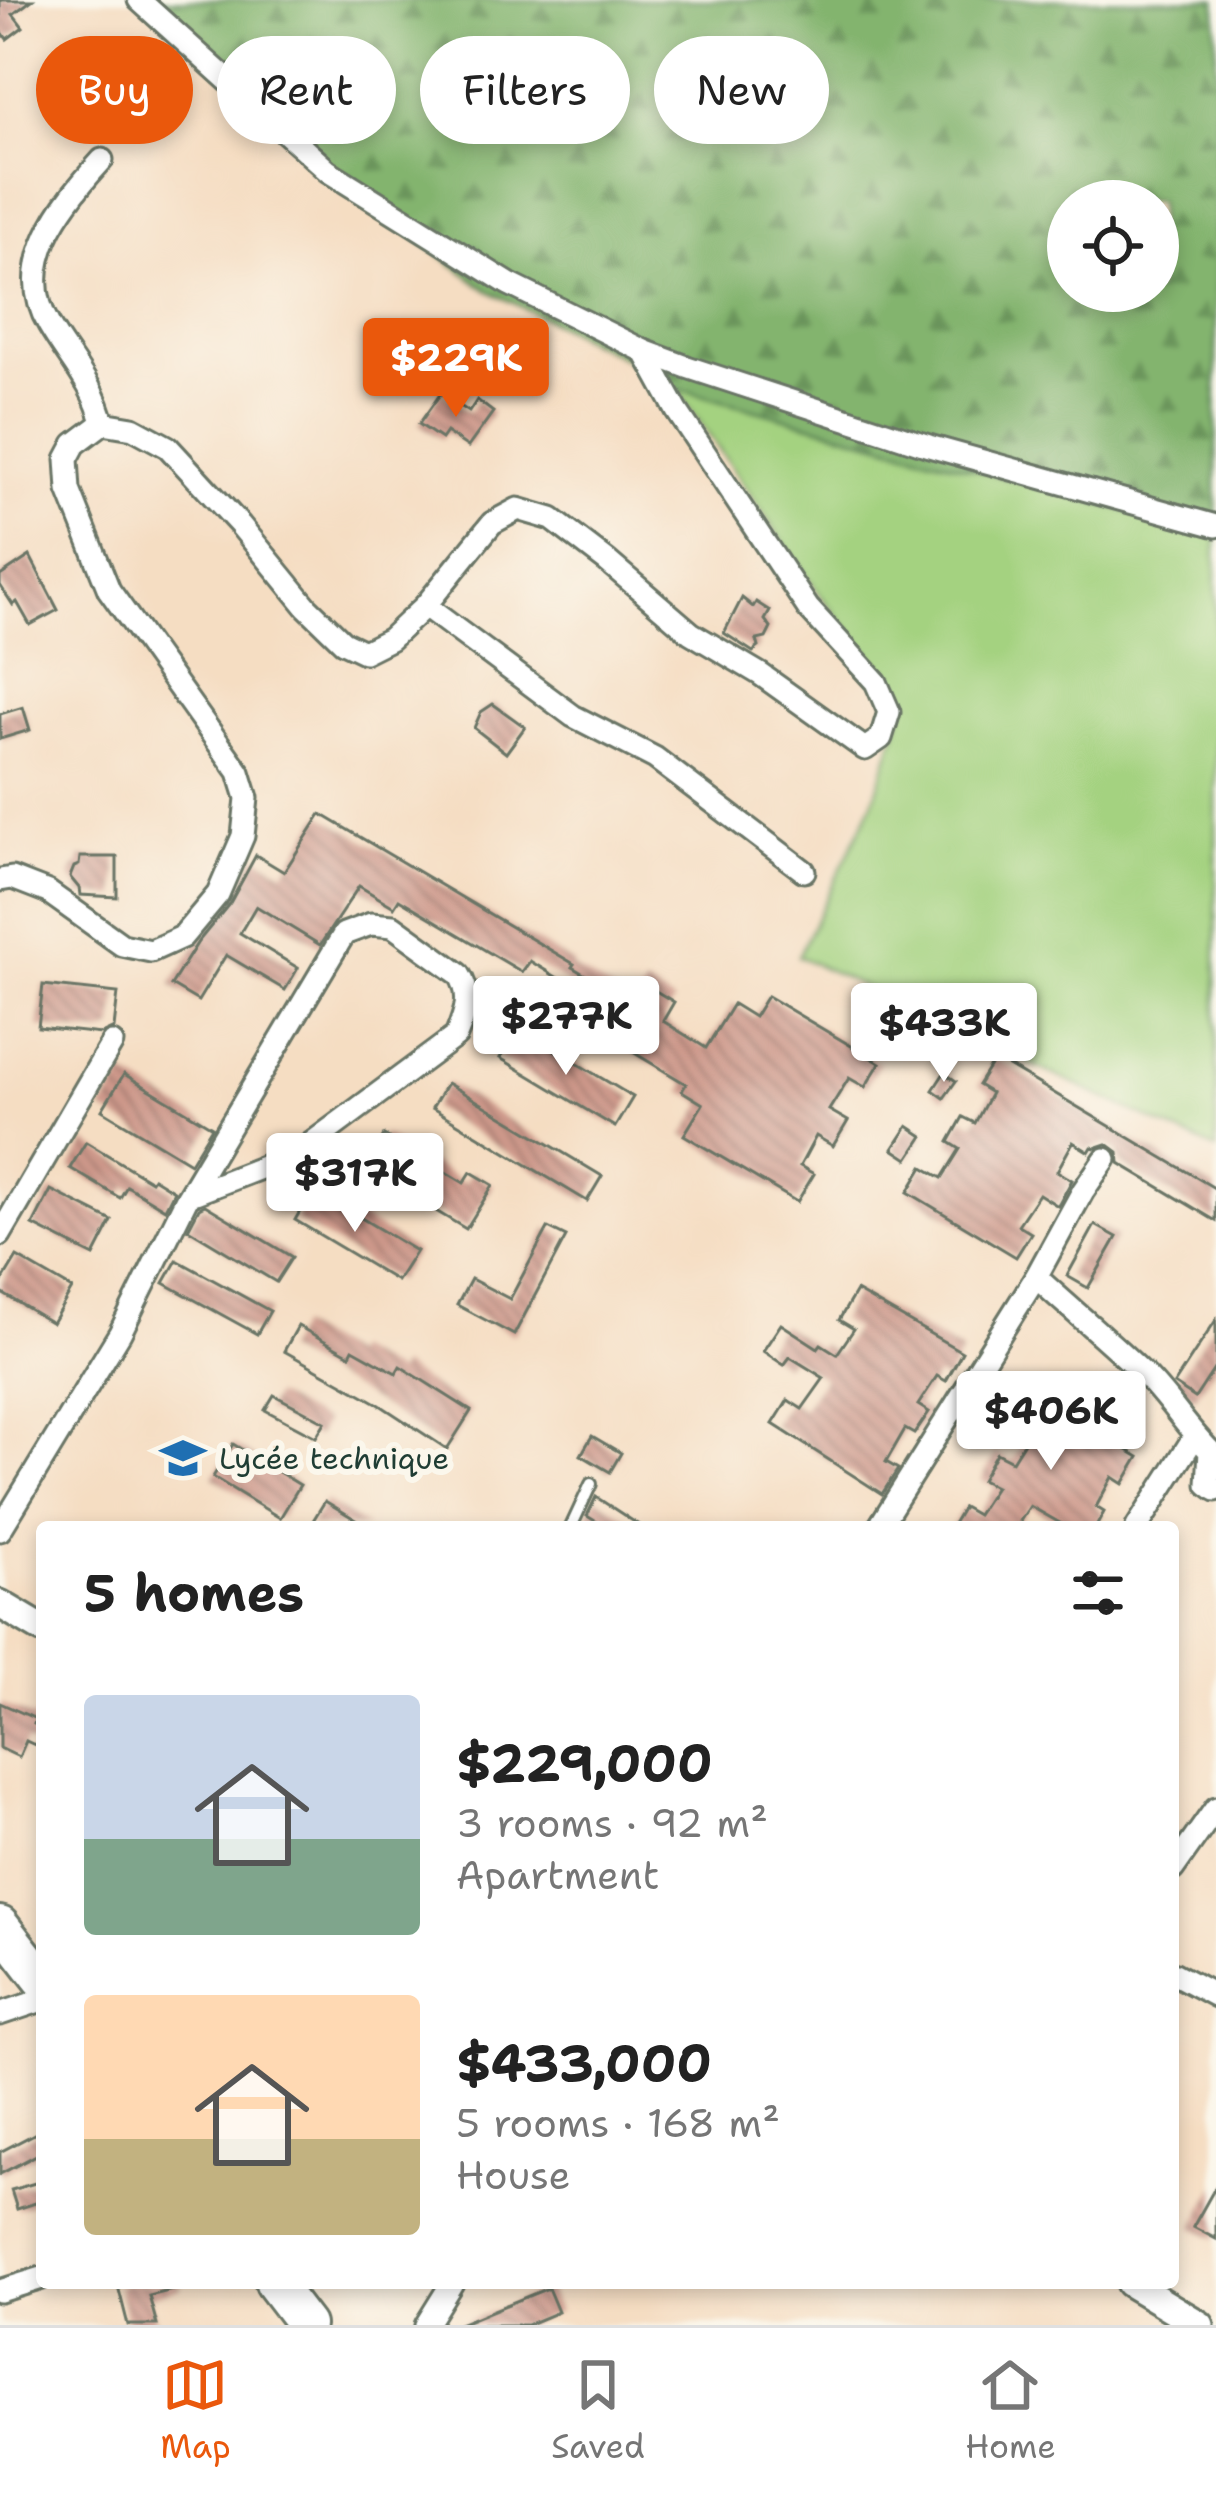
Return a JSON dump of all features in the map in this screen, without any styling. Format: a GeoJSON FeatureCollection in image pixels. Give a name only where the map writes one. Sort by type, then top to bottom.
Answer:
{"type":"FeatureCollection","features":[{"type":"Feature","properties":{"kind":"main road"},"geometry":{"type":"LineString","coordinates":[[0,1924],[36,1971]]}},
{"type":"Feature","properties":{"kind":"main road"},"geometry":{"type":"LineString","coordinates":[[279,2289],[306,2325]]}},
{"type":"Feature","properties":{"kind":"street"},"geometry":{"type":"LineString","coordinates":[[139,0],[328,171],[509,284],[644,351],[929,446],[1216,526]]}},
{"type":"Feature","properties":{"kind":"street"},"geometry":{"type":"LineString","coordinates":[[102,160],[45,237],[34,277],[46,321],[98,399],[103,423]]}},
{"type":"Feature","properties":{"kind":"street"},"geometry":{"type":"LineString","coordinates":[[0,880],[12,878],[48,892],[122,945],[151,951],[182,937],[218,894],[243,836],[247,798],[239,772],[109,590],[70,490],[67,459],[75,444],[103,423],[134,428],[168,447],[307,607],[343,642],[364,652],[390,639],[425,606],[492,523],[518,508],[552,519],[691,633],[760,674],[865,749],[881,737],[889,712],[876,682],[808,608],[677,411],[644,351]]}},
{"type":"Feature","properties":{"kind":"street"},"geometry":{"type":"LineString","coordinates":[[425,606],[573,716],[655,758],[804,871]]}},
{"type":"Feature","properties":{"kind":"street"},"geometry":{"type":"LineString","coordinates":[[0,1530],[120,1333],[188,1196],[344,934],[371,924],[393,926],[459,974],[466,986],[466,1010],[456,1036],[297,1154],[188,1196]]}},
{"type":"Feature","properties":{"kind":"street"},"geometry":{"type":"LineString","coordinates":[[0,1235],[112,1043]]}},
{"type":"Feature","properties":{"kind":"street"},"geometry":{"type":"LineString","coordinates":[[883,1521],[1105,1159]]}},
{"type":"Feature","properties":{"kind":"street"},"geometry":{"type":"LineString","coordinates":[[1036,1277],[1150,1380],[1185,1420],[1210,1451],[1208,1484],[1216,1490]]}},
{"type":"Feature","properties":{"kind":"street"},"geometry":{"type":"LineString","coordinates":[[1141,1521],[1196,1436]]}},
{"type":"Feature","properties":{"kind":"street"},"geometry":{"type":"LineString","coordinates":[[0,1604],[36,1625]]}},
{"type":"Feature","properties":{"kind":"street"},"geometry":{"type":"LineString","coordinates":[[1179,1860],[1216,1808]]}},
{"type":"Feature","properties":{"kind":"street"},"geometry":{"type":"LineString","coordinates":[[1179,1975],[1216,1996]]}},
{"type":"Feature","properties":{"kind":"street"},"geometry":{"type":"LineString","coordinates":[[0,2014],[36,2002]]}},
{"type":"Feature","properties":{"kind":"street"},"geometry":{"type":"LineString","coordinates":[[0,2290],[36,2280]]}},
{"type":"Feature","properties":{"kind":"street"},"geometry":{"type":"LineString","coordinates":[[426,2325],[448,2289]]}},
{"type":"Feature","properties":{"kind":"street"},"geometry":{"type":"LineString","coordinates":[[1140,2289],[1200,2325]]}},
{"type":"Feature","properties":{"kind":"lane"},"geometry":{"type":"LineString","coordinates":[[574,1521],[591,1484]]}},
{"type":"Feature","properties":{"kind":"green space"},"geometry":{"type":"Polygon","coordinates":[[[141,0],[1216,0],[1216,535],[676,388],[487,290],[334,176],[299,144],[396,144],[396,36],[217,36],[217,69],[193,47],[193,36],[180,36],[141,0]]]}},
{"type":"Feature","properties":{"kind":"green space"},"geometry":{"type":"Polygon","coordinates":[[[676,388],[1216,535],[1216,1150],[798,956],[872,805],[907,699],[821,596],[676,388]]]}},
{"type":"Feature","properties":{"kind":"building"},"geometry":{"type":"Polygon","coordinates":[[[0,0],[32,0],[13,14],[23,27],[7,39],[0,29],[0,0]]]}},
{"type":"Feature","properties":{"kind":"building"},"geometry":{"type":"Polygon","coordinates":[[[441,393],[469,412],[477,400],[493,412],[468,447],[446,432],[441,439],[419,424],[441,393]]]}},
{"type":"Feature","properties":{"kind":"building"},"geometry":{"type":"Polygon","coordinates":[[[30,556],[58,610],[30,625],[0,585],[0,576],[30,556]]]}},
{"type":"Feature","properties":{"kind":"building"},"geometry":{"type":"Polygon","coordinates":[[[742,598],[770,611],[765,620],[771,628],[766,638],[757,640],[759,647],[753,652],[724,633],[742,598]]]}},
{"type":"Feature","properties":{"kind":"building"},"geometry":{"type":"Polygon","coordinates":[[[493,704],[525,727],[506,753],[474,728],[481,712],[493,704]]]}},
{"type":"Feature","properties":{"kind":"building"},"geometry":{"type":"Polygon","coordinates":[[[23,707],[30,730],[0,739],[0,714],[23,707]]]}},
{"type":"Feature","properties":{"kind":"building"},"geometry":{"type":"Polygon","coordinates":[[[321,814],[634,1004],[646,985],[674,1002],[663,1021],[706,1048],[733,1004],[754,1017],[767,996],[880,1063],[865,1087],[849,1078],[829,1110],[848,1121],[833,1146],[816,1136],[800,1166],[814,1174],[797,1202],[684,1135],[703,1104],[682,1091],[686,1084],[563,1010],[576,989],[530,961],[522,972],[399,899],[394,907],[359,886],[320,945],[256,906],[240,933],[298,968],[285,990],[226,955],[198,1001],[171,985],[230,903],[256,855],[284,872],[321,814]]]}},
{"type":"Feature","properties":{"kind":"building"},"geometry":{"type":"Polygon","coordinates":[[[80,857],[117,857],[117,897],[80,895],[70,877],[80,857]]]}},
{"type":"Feature","properties":{"kind":"building"},"geometry":{"type":"Polygon","coordinates":[[[43,985],[118,993],[114,1028],[101,1034],[38,1027],[43,985]]]}},
{"type":"Feature","properties":{"kind":"building"},"geometry":{"type":"Polygon","coordinates":[[[518,1028],[633,1097],[615,1127],[500,1058],[518,1028]]]}},
{"type":"Feature","properties":{"kind":"building"},"geometry":{"type":"Polygon","coordinates":[[[995,1058],[1216,1189],[1216,1221],[1119,1163],[1118,1152],[1107,1144],[1089,1152],[1073,1142],[1057,1171],[1072,1180],[1058,1206],[1039,1194],[1018,1225],[1031,1233],[1016,1257],[908,1192],[923,1167],[942,1178],[960,1149],[949,1142],[963,1117],[975,1123],[991,1093],[978,1085],[995,1058]]]}},
{"type":"Feature","properties":{"kind":"building"},"geometry":{"type":"Polygon","coordinates":[[[944,1073],[956,1081],[944,1098],[933,1090],[944,1073]]]}},
{"type":"Feature","properties":{"kind":"building"},"geometry":{"type":"Polygon","coordinates":[[[124,1074],[212,1127],[190,1163],[102,1110],[124,1074]]]}},
{"type":"Feature","properties":{"kind":"building"},"geometry":{"type":"Polygon","coordinates":[[[447,1083],[602,1176],[587,1201],[432,1108],[447,1083]]]}},
{"type":"Feature","properties":{"kind":"building"},"geometry":{"type":"Polygon","coordinates":[[[908,1126],[923,1136],[908,1159],[893,1149],[908,1126]]]}},
{"type":"Feature","properties":{"kind":"building"},"geometry":{"type":"Polygon","coordinates":[[[384,1135],[464,1183],[471,1172],[493,1185],[466,1229],[364,1168],[384,1135]]]}},
{"type":"Feature","properties":{"kind":"building"},"geometry":{"type":"Polygon","coordinates":[[[86,1142],[174,1191],[165,1209],[127,1186],[120,1198],[70,1168],[86,1142]]]}},
{"type":"Feature","properties":{"kind":"building"},"geometry":{"type":"Polygon","coordinates":[[[313,1189],[416,1251],[397,1281],[295,1220],[313,1189]]]}},
{"type":"Feature","properties":{"kind":"building"},"geometry":{"type":"Polygon","coordinates":[[[51,1190],[112,1221],[94,1256],[33,1225],[51,1190]]]}},
{"type":"Feature","properties":{"kind":"building"},"geometry":{"type":"Polygon","coordinates":[[[205,1205],[292,1257],[276,1282],[188,1229],[205,1205]]]}},
{"type":"Feature","properties":{"kind":"building"},"geometry":{"type":"Polygon","coordinates":[[[1095,1225],[1117,1237],[1088,1288],[1067,1276],[1095,1225]]]}},
{"type":"Feature","properties":{"kind":"building"},"geometry":{"type":"Polygon","coordinates":[[[548,1228],[566,1237],[514,1335],[457,1305],[471,1279],[510,1299],[548,1228]]]}},
{"type":"Feature","properties":{"kind":"building"},"geometry":{"type":"Polygon","coordinates":[[[17,1257],[72,1289],[52,1323],[0,1292],[17,1257]]]}},
{"type":"Feature","properties":{"kind":"building"},"geometry":{"type":"Polygon","coordinates":[[[177,1260],[270,1311],[257,1334],[164,1283],[177,1260]]]}},
{"type":"Feature","properties":{"kind":"building"},"geometry":{"type":"Polygon","coordinates":[[[856,1291],[962,1352],[946,1381],[937,1376],[918,1405],[929,1412],[914,1434],[905,1429],[886,1462],[898,1469],[882,1494],[773,1424],[788,1400],[802,1409],[824,1378],[790,1357],[784,1365],[763,1351],[781,1324],[818,1348],[821,1344],[837,1354],[854,1329],[839,1320],[856,1291]]]}},
{"type":"Feature","properties":{"kind":"building"},"geometry":{"type":"Polygon","coordinates":[[[1216,1320],[1216,1366],[1195,1398],[1174,1384],[1216,1320]]]}},
{"type":"Feature","properties":{"kind":"building"},"geometry":{"type":"Polygon","coordinates":[[[298,1326],[350,1355],[353,1349],[396,1373],[400,1366],[471,1411],[447,1449],[284,1351],[298,1326]]]}},
{"type":"Feature","properties":{"kind":"building"},"geometry":{"type":"Polygon","coordinates":[[[1032,1393],[1139,1457],[1123,1484],[1112,1477],[1096,1507],[1104,1512],[1099,1521],[1056,1521],[1030,1506],[1020,1521],[955,1521],[963,1507],[977,1515],[995,1487],[981,1480],[996,1453],[1012,1461],[1032,1429],[1016,1419],[1032,1393]]]}},
{"type":"Feature","properties":{"kind":"building"},"geometry":{"type":"Polygon","coordinates":[[[274,1395],[325,1422],[316,1437],[265,1410],[274,1395]]]}},
{"type":"Feature","properties":{"kind":"building"},"geometry":{"type":"Polygon","coordinates":[[[592,1436],[621,1453],[610,1472],[581,1455],[592,1436]]]}},
{"type":"Feature","properties":{"kind":"building"},"geometry":{"type":"Polygon","coordinates":[[[233,1444],[300,1485],[280,1518],[213,1477],[233,1444]]]}},
{"type":"Feature","properties":{"kind":"building"},"geometry":{"type":"Polygon","coordinates":[[[596,1497],[633,1521],[595,1521],[587,1516],[596,1497]]]}},
{"type":"Feature","properties":{"kind":"building"},"geometry":{"type":"Polygon","coordinates":[[[325,1501],[358,1521],[313,1521],[325,1501]]]}},
{"type":"Feature","properties":{"kind":"building"},"geometry":{"type":"Polygon","coordinates":[[[0,1703],[36,1719],[35,1745],[26,1741],[19,1757],[0,1748],[0,1703]]]}},
{"type":"Feature","properties":{"kind":"building"},"geometry":{"type":"Polygon","coordinates":[[[36,2133],[36,2155],[0,2174],[0,2152],[36,2133]]]}},
{"type":"Feature","properties":{"kind":"building"},"geometry":{"type":"Polygon","coordinates":[[[36,2183],[36,2203],[17,2209],[11,2190],[36,2183]]]}},
{"type":"Feature","properties":{"kind":"building"},"geometry":{"type":"Polygon","coordinates":[[[1216,2186],[1216,2239],[1193,2227],[1216,2186]]]}},
{"type":"Feature","properties":{"kind":"building"},"geometry":{"type":"Polygon","coordinates":[[[119,2289],[177,2289],[149,2296],[157,2325],[128,2325],[119,2289]]]}},
{"type":"Feature","properties":{"kind":"building"},"geometry":{"type":"Polygon","coordinates":[[[546,2289],[558,2312],[527,2325],[457,2325],[546,2289]]]}},
{"type":"Feature","properties":{"kind":"place","name":"Lycée technique"},"geometry":{"type":"Point","coordinates":[183,1458]}}]}
